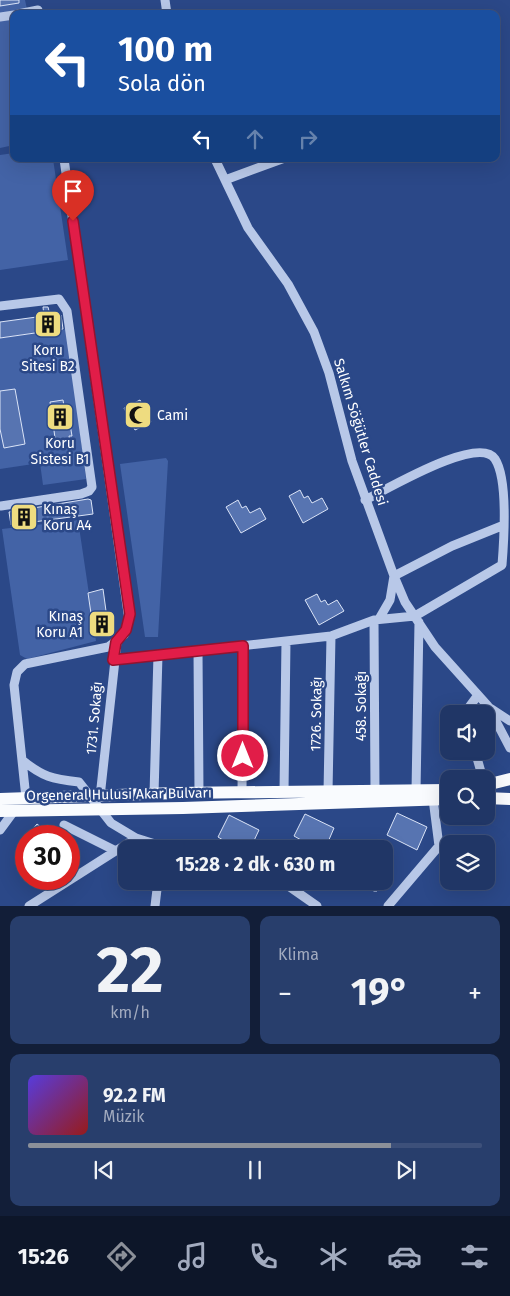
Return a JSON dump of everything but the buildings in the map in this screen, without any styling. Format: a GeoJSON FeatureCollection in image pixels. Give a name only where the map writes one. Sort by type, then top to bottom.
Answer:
{"type":"FeatureCollection","features":[{"type":"Feature","properties":{"kind":"main road"},"geometry":{"type":"LineString","coordinates":[[495,783],[510,779]]}},
{"type":"Feature","properties":{"kind":"main road","name":"Orgeneral Hulusi Akar Bulvarı"},"geometry":{"type":"LineString","coordinates":[[0,799],[242,792],[440,790]]}},
{"type":"Feature","properties":{"kind":"main road"},"geometry":{"type":"LineString","coordinates":[[495,798],[510,799]]}},
{"type":"Feature","properties":{"kind":"main road","name":"Orgeneral Hulusi Akar Bulvarı"},"geometry":{"type":"LineString","coordinates":[[0,811],[101,810],[440,799]]}},
{"type":"Feature","properties":{"kind":"street"},"geometry":{"type":"LineString","coordinates":[[26,798],[14,685],[19,669],[25,664],[99,649],[116,642],[126,630],[130,614],[64,162]]}},
{"type":"Feature","properties":{"kind":"street","name":"Salkım Söğütler Caddesi"},"geometry":{"type":"LineString","coordinates":[[217,162],[248,228],[292,290],[314,332],[329,373],[352,461],[365,500],[405,602],[435,647],[487,705]]}},
{"type":"Feature","properties":{"kind":"street"},"geometry":{"type":"LineString","coordinates":[[225,180],[274,162]]}},
{"type":"Feature","properties":{"kind":"street"},"geometry":{"type":"LineString","coordinates":[[0,306],[47,299],[59,299],[64,304],[72,343],[92,487],[89,491],[1,506]]}},
{"type":"Feature","properties":{"kind":"street"},"geometry":{"type":"LineString","coordinates":[[113,660],[331,636],[376,620],[417,619],[502,565],[504,525],[501,478],[496,459],[484,452],[470,452],[441,462],[365,500]]}},
{"type":"Feature","properties":{"kind":"street"},"geometry":{"type":"LineString","coordinates":[[89,462],[107,459]]}},
{"type":"Feature","properties":{"kind":"street"},"geometry":{"type":"LineString","coordinates":[[376,620],[390,600],[394,576],[445,549],[504,525]]}},
{"type":"Feature","properties":{"kind":"street"},"geometry":{"type":"LineString","coordinates":[[416,791],[417,619]]}},
{"type":"Feature","properties":{"kind":"street","name":"458. Sokağı"},"geometry":{"type":"LineString","coordinates":[[375,792],[376,620]]}},
{"type":"Feature","properties":{"kind":"street","name":"1726. Sokağı"},"geometry":{"type":"LineString","coordinates":[[328,792],[331,636]]}},
{"type":"Feature","properties":{"kind":"street"},"geometry":{"type":"LineString","coordinates":[[284,792],[286,641]]}},
{"type":"Feature","properties":{"kind":"street","name":"1731. Sokağı"},"geometry":{"type":"LineString","coordinates":[[96,797],[116,642]]}},
{"type":"Feature","properties":{"kind":"street"},"geometry":{"type":"LineString","coordinates":[[242,792],[243,646]]}},
{"type":"Feature","properties":{"kind":"street"},"geometry":{"type":"LineString","coordinates":[[198,651],[199,793]]}},
{"type":"Feature","properties":{"kind":"street"},"geometry":{"type":"LineString","coordinates":[[154,794],[158,655]]}},
{"type":"Feature","properties":{"kind":"street"},"geometry":{"type":"LineString","coordinates":[[471,705],[478,695]]}},
{"type":"Feature","properties":{"kind":"street","name":"Salkım Söğütler Caddesi"},"geometry":{"type":"LineString","coordinates":[[495,711],[510,721]]}},
{"type":"Feature","properties":{"kind":"street","name":"Salkım Söğütler Caddesi"},"geometry":{"type":"LineString","coordinates":[[495,719],[510,748]]}},
{"type":"Feature","properties":{"kind":"street"},"geometry":{"type":"LineString","coordinates":[[22,760],[38,773],[52,779],[79,782],[96,797],[101,810],[111,823],[142,840]]}},
{"type":"Feature","properties":{"kind":"street"},"geometry":{"type":"LineString","coordinates":[[388,906],[439,846],[433,799]]}},
{"type":"Feature","properties":{"kind":"street"},"geometry":{"type":"LineString","coordinates":[[0,830],[14,811]]}},
{"type":"Feature","properties":{"kind":"street"},"geometry":{"type":"LineString","coordinates":[[80,833],[116,851]]}},
{"type":"Feature","properties":{"kind":"street"},"geometry":{"type":"LineString","coordinates":[[29,906],[136,838]]}},
{"type":"Feature","properties":{"kind":"street"},"geometry":{"type":"LineString","coordinates":[[155,906],[157,890]]}},
{"type":"Feature","properties":{"kind":"street"},"geometry":{"type":"LineString","coordinates":[[295,890],[317,906]]}},
{"type":"Feature","properties":{"kind":"shaded area"},"geometry":{"type":"Polygon","coordinates":[[[0,0],[25,0],[27,10],[10,10],[10,146],[0,148],[0,0]]]}},
{"type":"Feature","properties":{"kind":"shaded area"},"geometry":{"type":"Polygon","coordinates":[[[10,154],[10,162],[53,162],[68,260],[0,270],[0,155],[10,154]]]}},
{"type":"Feature","properties":{"kind":"shaded area"},"geometry":{"type":"Polygon","coordinates":[[[67,329],[86,479],[43,485],[40,463],[0,469],[0,338],[67,329]]]}},
{"type":"Feature","properties":{"kind":"shaded area"},"geometry":{"type":"Polygon","coordinates":[[[166,458],[168,461],[158,637],[145,637],[120,464],[166,458]]]}},
{"type":"Feature","properties":{"kind":"shaded area"},"geometry":{"type":"Polygon","coordinates":[[[78,520],[96,641],[27,659],[20,655],[2,529],[78,520]]]}},
{"type":"Feature","properties":{"kind":"place","name":"Koru Sitesi B2"},"geometry":{"type":"Point","coordinates":[48,324]}},
{"type":"Feature","properties":{"kind":"place","name":"Cami"},"geometry":{"type":"Point","coordinates":[138,415]}},
{"type":"Feature","properties":{"kind":"place","name":"Koru Sistesi B1"},"geometry":{"type":"Point","coordinates":[60,417]}},
{"type":"Feature","properties":{"kind":"place","name":"Kınaş Koru A4"},"geometry":{"type":"Point","coordinates":[24,517]}},
{"type":"Feature","properties":{"kind":"place","name":"Kınaş Koru A1"},"geometry":{"type":"Point","coordinates":[102,624]}},
{"type":"Feature","properties":{"kind":"route"},"geometry":{"type":"LineString","coordinates":[[73,221],[130,614],[126,630],[116,642],[113,660],[243,646],[243,756]]}}]}
